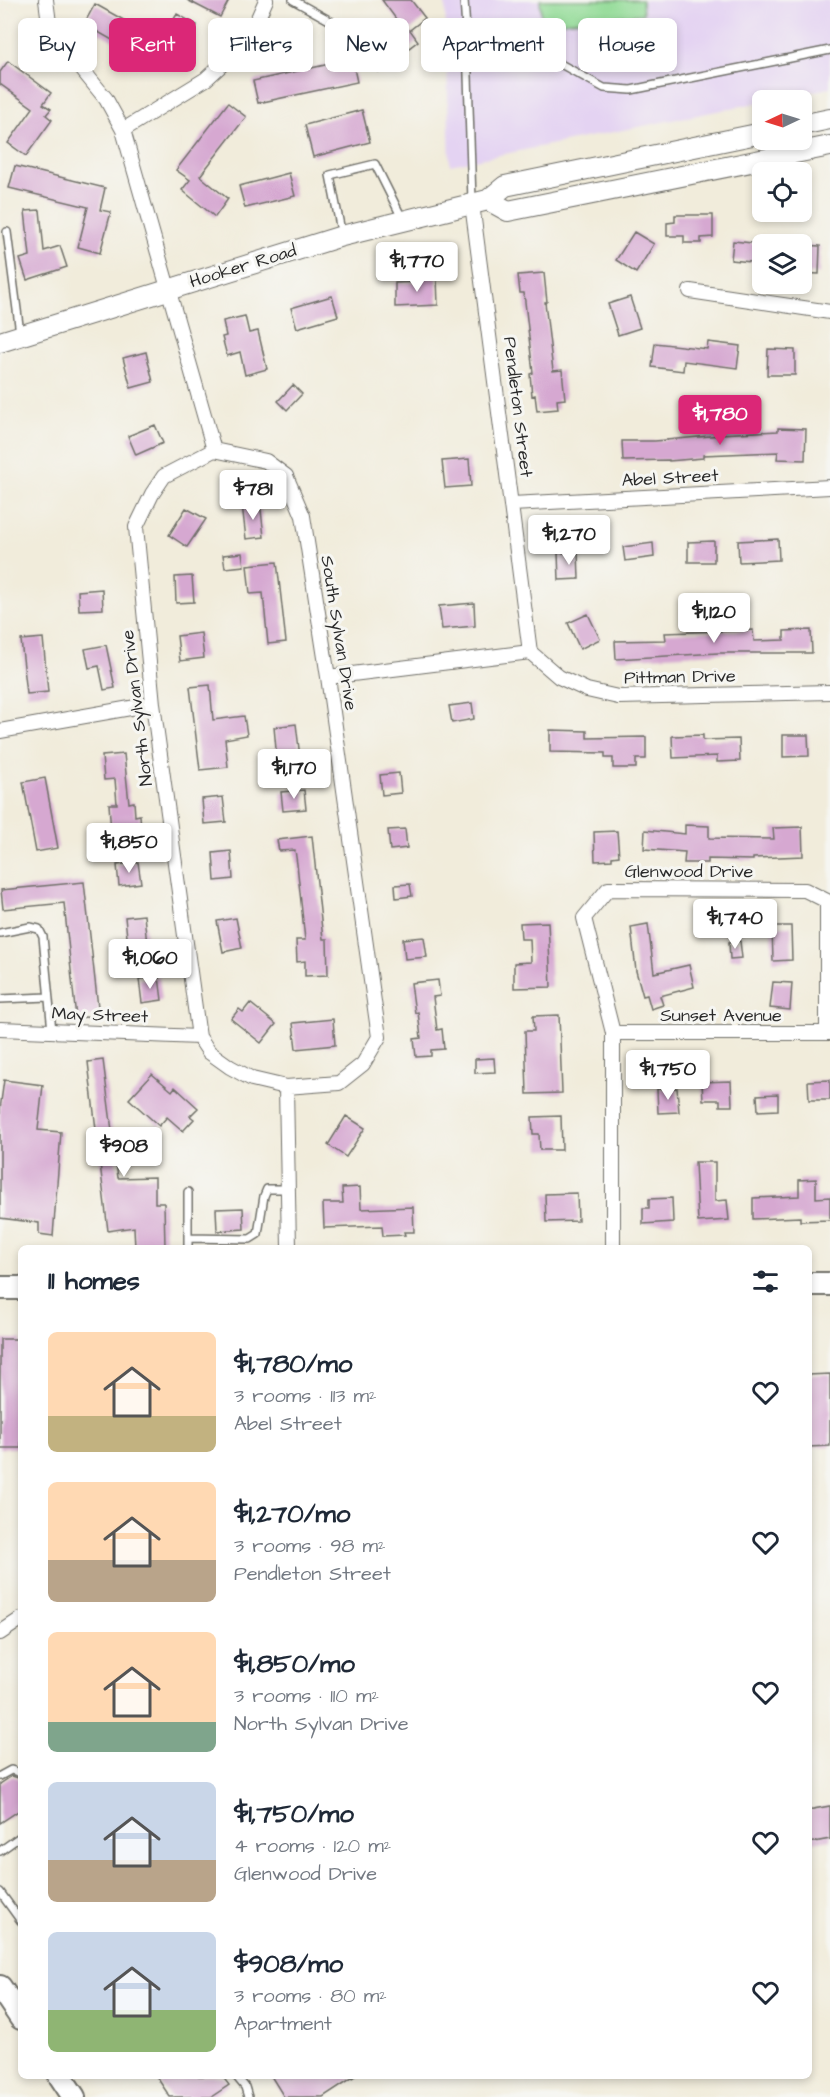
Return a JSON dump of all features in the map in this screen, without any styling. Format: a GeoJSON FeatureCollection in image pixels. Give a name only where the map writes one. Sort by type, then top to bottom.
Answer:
{"type":"FeatureCollection","features":[{"type":"Feature","properties":{"kind":"main road"},"geometry":{"type":"LineString","coordinates":[[812,123],[830,119]]}},
{"type":"Feature","properties":{"kind":"main road","name":"Hooker Road"},"geometry":{"type":"LineString","coordinates":[[0,342],[342,236],[480,202],[505,186],[752,135]]}},
{"type":"Feature","properties":{"kind":"main road"},"geometry":{"type":"LineString","coordinates":[[480,202],[508,211],[830,146]]}},
{"type":"Feature","properties":{"kind":"main road"},"geometry":{"type":"LineString","coordinates":[[812,1284],[830,1284]]}},
{"type":"Feature","properties":{"kind":"main road"},"geometry":{"type":"LineString","coordinates":[[0,1288],[18,1288]]}},
{"type":"Feature","properties":{"kind":"main road"},"geometry":{"type":"LineString","coordinates":[[0,1987],[18,2014]]}},
{"type":"Feature","properties":{"kind":"street"},"geometry":{"type":"LineString","coordinates":[[46,0],[49,23],[68,52],[106,99],[123,130],[214,450]]}},
{"type":"Feature","properties":{"kind":"street"},"geometry":{"type":"LineString","coordinates":[[123,130],[206,79],[231,56],[254,27],[266,0]]}},
{"type":"Feature","properties":{"kind":"street","name":"Pendleton Street"},"geometry":{"type":"LineString","coordinates":[[480,202],[530,652]]}},
{"type":"Feature","properties":{"kind":"street"},"geometry":{"type":"LineString","coordinates":[[690,291],[830,312]]}},
{"type":"Feature","properties":{"kind":"street","name":"South Sylvan Drive"},"geometry":{"type":"LineString","coordinates":[[214,450],[266,461],[286,476],[303,516],[379,1037],[363,1064],[339,1083],[286,1087]]}},
{"type":"Feature","properties":{"kind":"street","name":"North Sylvan Drive"},"geometry":{"type":"LineString","coordinates":[[199,1036],[153,704],[136,527],[152,494],[164,476],[214,450]]}},
{"type":"Feature","properties":{"kind":"street","name":"Abel Street"},"geometry":{"type":"LineString","coordinates":[[512,504],[830,488]]}},
{"type":"Feature","properties":{"kind":"street"},"geometry":{"type":"LineString","coordinates":[[328,677],[530,652]]}},
{"type":"Feature","properties":{"kind":"street","name":"Pittman Drive"},"geometry":{"type":"LineString","coordinates":[[530,652],[559,677],[587,690],[618,697],[830,692]]}},
{"type":"Feature","properties":{"kind":"street"},"geometry":{"type":"LineString","coordinates":[[0,731],[153,704]]}},
{"type":"Feature","properties":{"kind":"street","name":"Glenwood Drive"},"geometry":{"type":"LineString","coordinates":[[613,1245],[613,1033],[584,918],[608,889],[805,890],[827,901],[828,1033]]}},
{"type":"Feature","properties":{"kind":"street","name":"May Street"},"geometry":{"type":"LineString","coordinates":[[0,1029],[199,1036]]}},
{"type":"Feature","properties":{"kind":"street","name":"Sunset Avenue"},"geometry":{"type":"LineString","coordinates":[[613,1033],[828,1033]]}},
{"type":"Feature","properties":{"kind":"street"},"geometry":{"type":"LineString","coordinates":[[199,1036],[209,1052],[230,1067],[252,1079],[286,1087],[289,1245]]}},
{"type":"Feature","properties":{"kind":"street"},"geometry":{"type":"LineString","coordinates":[[0,1633],[18,1621]]}},
{"type":"Feature","properties":{"kind":"lane"},"geometry":{"type":"LineString","coordinates":[[293,0],[326,18]]}},
{"type":"Feature","properties":{"kind":"lane"},"geometry":{"type":"LineString","coordinates":[[464,0],[465,18]]}},
{"type":"Feature","properties":{"kind":"lane"},"geometry":{"type":"LineString","coordinates":[[566,67],[604,88],[631,90],[830,50]]}},
{"type":"Feature","properties":{"kind":"lane"},"geometry":{"type":"LineString","coordinates":[[469,72],[480,202]]}},
{"type":"Feature","properties":{"kind":"lane"},"geometry":{"type":"LineString","coordinates":[[342,236],[330,175],[375,164],[403,220]]}},
{"type":"Feature","properties":{"kind":"lane"},"geometry":{"type":"LineString","coordinates":[[7,232],[20,335]]}},
{"type":"Feature","properties":{"kind":"lane"},"geometry":{"type":"LineString","coordinates":[[0,933],[30,927],[39,929],[43,937],[52,1031]]}},
{"type":"Feature","properties":{"kind":"lane"},"geometry":{"type":"LineString","coordinates":[[0,999],[48,997]]}},
{"type":"Feature","properties":{"kind":"lane"},"geometry":{"type":"LineString","coordinates":[[188,1238],[250,1239],[258,1234],[267,1189],[288,1189]]}},
{"type":"Feature","properties":{"kind":"lane"},"geometry":{"type":"LineString","coordinates":[[188,1192],[188,1245]]}},
{"type":"Feature","properties":{"kind":"lane"},"geometry":{"type":"LineString","coordinates":[[0,1776],[11,1770],[18,1772]]}},
{"type":"Feature","properties":{"kind":"lane"},"geometry":{"type":"LineString","coordinates":[[0,1851],[18,1838]]}},
{"type":"Feature","properties":{"kind":"lane"},"geometry":{"type":"LineString","coordinates":[[0,1892],[18,1917]]}},
{"type":"Feature","properties":{"kind":"lane"},"geometry":{"type":"LineString","coordinates":[[238,2079],[245,2087],[248,2097]]}},
{"type":"Feature","properties":{"kind":"shaded area"},"geometry":{"type":"Polygon","coordinates":[[[445,0],[830,0],[830,88],[812,92],[752,90],[752,104],[450,165],[447,72],[566,72],[566,18],[446,18],[445,0]]]}},
{"type":"Feature","properties":{"kind":"green space"},"geometry":{"type":"Polygon","coordinates":[[[540,0],[642,0],[643,14],[578,18],[578,20],[566,22],[566,18],[542,18],[540,0]]]}},
{"type":"Feature","properties":{"kind":"building"},"geometry":{"type":"Polygon","coordinates":[[[187,0],[229,0],[220,17],[187,0]]]}},
{"type":"Feature","properties":{"kind":"building"},"geometry":{"type":"Polygon","coordinates":[[[382,0],[411,0],[425,18],[421,18],[421,21],[410,30],[418,41],[409,48],[409,18],[395,18],[382,0]]]}},
{"type":"Feature","properties":{"kind":"building"},"geometry":{"type":"Polygon","coordinates":[[[95,4],[120,18],[109,18],[109,38],[97,31],[97,18],[87,18],[95,4]]]}},
{"type":"Feature","properties":{"kind":"building"},"geometry":{"type":"Polygon","coordinates":[[[8,61],[18,68],[18,72],[23,72],[51,93],[43,104],[51,109],[46,115],[52,120],[26,156],[8,143],[33,108],[0,84],[0,72],[8,61]]]}},
{"type":"Feature","properties":{"kind":"building"},"geometry":{"type":"Polygon","coordinates":[[[325,65],[325,72],[355,72],[357,82],[258,103],[253,81],[294,72],[313,72],[313,68],[325,65]]]}},
{"type":"Feature","properties":{"kind":"building"},"geometry":{"type":"Polygon","coordinates":[[[228,103],[246,117],[200,176],[228,199],[215,217],[182,190],[190,180],[176,170],[228,103]]]}},
{"type":"Feature","properties":{"kind":"building"},"geometry":{"type":"Polygon","coordinates":[[[362,110],[370,142],[313,157],[305,125],[362,110]]]}},
{"type":"Feature","properties":{"kind":"building"},"geometry":{"type":"Polygon","coordinates":[[[15,166],[105,188],[100,210],[111,212],[100,253],[78,247],[88,207],[9,188],[15,166]]]}},
{"type":"Feature","properties":{"kind":"building"},"geometry":{"type":"Polygon","coordinates":[[[289,173],[295,196],[245,208],[239,186],[289,173]]]}},
{"type":"Feature","properties":{"kind":"building"},"geometry":{"type":"Polygon","coordinates":[[[40,210],[44,251],[60,246],[67,267],[27,280],[20,259],[30,256],[25,211],[40,210]]]}},
{"type":"Feature","properties":{"kind":"building"},"geometry":{"type":"Polygon","coordinates":[[[675,215],[713,215],[713,237],[701,238],[701,243],[684,243],[684,236],[667,236],[667,223],[675,222],[675,215]]]}},
{"type":"Feature","properties":{"kind":"building"},"geometry":{"type":"Polygon","coordinates":[[[634,232],[654,244],[636,273],[616,260],[634,232]]]}},
{"type":"Feature","properties":{"kind":"building"},"geometry":{"type":"Polygon","coordinates":[[[733,241],[752,243],[752,262],[731,260],[733,241]]]}},
{"type":"Feature","properties":{"kind":"building"},"geometry":{"type":"Polygon","coordinates":[[[812,246],[820,246],[819,274],[812,274],[812,246]]]}},
{"type":"Feature","properties":{"kind":"building"},"geometry":{"type":"Polygon","coordinates":[[[544,273],[553,371],[562,370],[565,399],[557,400],[558,409],[537,411],[535,395],[532,396],[530,374],[533,373],[524,293],[520,293],[518,275],[544,273]]]}},
{"type":"Feature","properties":{"kind":"building"},"geometry":{"type":"Polygon","coordinates":[[[437,277],[438,305],[395,307],[395,283],[418,282],[418,278],[437,277]]]}},
{"type":"Feature","properties":{"kind":"building"},"geometry":{"type":"Polygon","coordinates":[[[332,296],[338,316],[297,328],[291,308],[332,296]]]}},
{"type":"Feature","properties":{"kind":"building"},"geometry":{"type":"Polygon","coordinates":[[[630,297],[640,328],[618,335],[608,304],[630,297]]]}},
{"type":"Feature","properties":{"kind":"building"},"geometry":{"type":"Polygon","coordinates":[[[245,316],[249,333],[258,331],[267,369],[245,375],[240,352],[227,356],[222,337],[226,336],[223,321],[245,316]]]}},
{"type":"Feature","properties":{"kind":"building"},"geometry":{"type":"Polygon","coordinates":[[[708,342],[740,346],[737,368],[684,361],[683,371],[652,367],[655,343],[707,349],[708,342]]]}},
{"type":"Feature","properties":{"kind":"building"},"geometry":{"type":"Polygon","coordinates":[[[768,349],[795,350],[795,375],[767,375],[768,349]]]}},
{"type":"Feature","properties":{"kind":"building"},"geometry":{"type":"Polygon","coordinates":[[[146,352],[153,382],[131,388],[123,358],[146,352]]]}},
{"type":"Feature","properties":{"kind":"building"},"geometry":{"type":"Polygon","coordinates":[[[293,385],[302,394],[287,410],[278,401],[293,385]]]}},
{"type":"Feature","properties":{"kind":"building"},"geometry":{"type":"Polygon","coordinates":[[[155,425],[163,443],[136,455],[128,436],[155,425]]]}},
{"type":"Feature","properties":{"kind":"building"},"geometry":{"type":"Polygon","coordinates":[[[778,428],[806,429],[805,460],[777,459],[778,452],[703,455],[703,458],[669,461],[623,461],[622,441],[655,441],[778,431],[778,428]]]}},
{"type":"Feature","properties":{"kind":"building"},"geometry":{"type":"Polygon","coordinates":[[[469,459],[471,486],[445,488],[442,461],[469,459]]]}},
{"type":"Feature","properties":{"kind":"building"},"geometry":{"type":"Polygon","coordinates":[[[256,502],[256,511],[261,510],[264,537],[246,539],[242,504],[256,502]]]}},
{"type":"Feature","properties":{"kind":"building"},"geometry":{"type":"Polygon","coordinates":[[[186,508],[206,519],[187,547],[169,535],[186,508]]]}},
{"type":"Feature","properties":{"kind":"building"},"geometry":{"type":"Polygon","coordinates":[[[778,539],[779,560],[739,562],[738,541],[778,539]]]}},
{"type":"Feature","properties":{"kind":"building"},"geometry":{"type":"Polygon","coordinates":[[[714,541],[714,562],[688,562],[688,542],[714,541]]]}},
{"type":"Feature","properties":{"kind":"building"},"geometry":{"type":"Polygon","coordinates":[[[653,543],[654,557],[625,561],[623,547],[653,543]]]}},
{"type":"Feature","properties":{"kind":"building"},"geometry":{"type":"Polygon","coordinates":[[[578,552],[579,579],[559,580],[558,553],[578,552]]]}},
{"type":"Feature","properties":{"kind":"building"},"geometry":{"type":"Polygon","coordinates":[[[242,553],[244,566],[225,568],[223,555],[242,553]]]}},
{"type":"Feature","properties":{"kind":"building"},"geometry":{"type":"Polygon","coordinates":[[[277,562],[286,642],[268,644],[263,593],[250,594],[247,565],[277,562]]]}},
{"type":"Feature","properties":{"kind":"building"},"geometry":{"type":"Polygon","coordinates":[[[192,576],[194,602],[176,603],[175,577],[192,576]]]}},
{"type":"Feature","properties":{"kind":"building"},"geometry":{"type":"Polygon","coordinates":[[[102,589],[103,609],[79,610],[78,591],[102,589]]]}},
{"type":"Feature","properties":{"kind":"building"},"geometry":{"type":"Polygon","coordinates":[[[474,603],[475,626],[442,629],[439,606],[474,603]]]}},
{"type":"Feature","properties":{"kind":"building"},"geometry":{"type":"Polygon","coordinates":[[[588,614],[600,639],[580,649],[568,623],[588,614]]]}},
{"type":"Feature","properties":{"kind":"building"},"geometry":{"type":"Polygon","coordinates":[[[753,630],[754,641],[784,640],[784,631],[811,630],[812,653],[718,653],[616,659],[615,641],[666,640],[665,633],[753,630]]]}},
{"type":"Feature","properties":{"kind":"building"},"geometry":{"type":"Polygon","coordinates":[[[201,633],[204,658],[180,661],[177,636],[201,633]]]}},
{"type":"Feature","properties":{"kind":"building"},"geometry":{"type":"Polygon","coordinates":[[[43,638],[48,692],[27,694],[21,640],[43,638]]]}},
{"type":"Feature","properties":{"kind":"building"},"geometry":{"type":"Polygon","coordinates":[[[106,645],[115,688],[104,690],[99,666],[89,668],[85,649],[106,645]]]}},
{"type":"Feature","properties":{"kind":"building"},"geometry":{"type":"Polygon","coordinates":[[[210,685],[213,720],[244,716],[247,735],[225,739],[228,767],[200,770],[190,687],[210,685]]]}},
{"type":"Feature","properties":{"kind":"building"},"geometry":{"type":"Polygon","coordinates":[[[472,703],[474,719],[452,723],[449,706],[472,703]]]}},
{"type":"Feature","properties":{"kind":"building"},"geometry":{"type":"Polygon","coordinates":[[[296,724],[300,757],[277,760],[274,727],[296,724]]]}},
{"type":"Feature","properties":{"kind":"building"},"geometry":{"type":"Polygon","coordinates":[[[550,730],[587,731],[587,738],[646,737],[646,759],[636,759],[636,768],[613,768],[613,758],[605,758],[605,753],[550,752],[550,730]]]}},
{"type":"Feature","properties":{"kind":"building"},"geometry":{"type":"Polygon","coordinates":[[[703,735],[703,740],[739,739],[740,761],[717,762],[717,756],[673,758],[672,736],[703,735]]]}},
{"type":"Feature","properties":{"kind":"building"},"geometry":{"type":"Polygon","coordinates":[[[783,735],[808,735],[809,756],[783,757],[783,735]]]}},
{"type":"Feature","properties":{"kind":"building"},"geometry":{"type":"Polygon","coordinates":[[[124,754],[129,803],[134,802],[135,816],[140,815],[141,829],[111,832],[109,804],[117,804],[115,779],[104,780],[102,756],[124,754]]]}},
{"type":"Feature","properties":{"kind":"building"},"geometry":{"type":"Polygon","coordinates":[[[399,773],[401,793],[382,795],[380,775],[399,773]]]}},
{"type":"Feature","properties":{"kind":"building"},"geometry":{"type":"Polygon","coordinates":[[[45,778],[58,848],[36,852],[23,782],[45,778]]]}},
{"type":"Feature","properties":{"kind":"building"},"geometry":{"type":"Polygon","coordinates":[[[304,790],[306,809],[283,811],[281,792],[304,790]]]}},
{"type":"Feature","properties":{"kind":"building"},"geometry":{"type":"Polygon","coordinates":[[[223,797],[226,822],[204,824],[202,799],[223,797]]]}},
{"type":"Feature","properties":{"kind":"building"},"geometry":{"type":"Polygon","coordinates":[[[685,825],[709,826],[709,838],[774,839],[773,828],[802,827],[803,856],[753,858],[753,860],[708,859],[708,863],[684,863],[685,852],[644,849],[645,830],[685,834],[685,825]]]}},
{"type":"Feature","properties":{"kind":"building"},"geometry":{"type":"Polygon","coordinates":[[[405,829],[407,848],[390,850],[388,830],[405,829]]]}},
{"type":"Feature","properties":{"kind":"building"},"geometry":{"type":"Polygon","coordinates":[[[617,831],[619,856],[612,857],[612,860],[595,861],[594,832],[617,831]]]}},
{"type":"Feature","properties":{"kind":"building"},"geometry":{"type":"Polygon","coordinates":[[[312,836],[323,939],[327,939],[328,975],[305,976],[305,961],[297,962],[296,940],[305,940],[295,850],[279,851],[277,840],[312,836]]]}},
{"type":"Feature","properties":{"kind":"building"},"geometry":{"type":"Polygon","coordinates":[[[231,851],[233,879],[215,881],[213,853],[231,851]]]}},
{"type":"Feature","properties":{"kind":"building"},"geometry":{"type":"Polygon","coordinates":[[[138,862],[141,883],[119,886],[117,865],[138,862]]]}},
{"type":"Feature","properties":{"kind":"building"},"geometry":{"type":"Polygon","coordinates":[[[84,882],[99,1016],[76,1018],[64,903],[3,909],[1,890],[84,882]]]}},
{"type":"Feature","properties":{"kind":"building"},"geometry":{"type":"Polygon","coordinates":[[[410,884],[412,896],[396,898],[395,885],[410,884]]]}},
{"type":"Feature","properties":{"kind":"building"},"geometry":{"type":"Polygon","coordinates":[[[144,915],[147,945],[128,947],[125,917],[144,915]]]}},
{"type":"Feature","properties":{"kind":"building"},"geometry":{"type":"Polygon","coordinates":[[[236,918],[242,948],[223,952],[217,921],[236,918]]]}},
{"type":"Feature","properties":{"kind":"building"},"geometry":{"type":"Polygon","coordinates":[[[548,922],[551,987],[514,988],[514,963],[531,962],[530,939],[521,939],[520,923],[548,922]]]}},
{"type":"Feature","properties":{"kind":"building"},"geometry":{"type":"Polygon","coordinates":[[[648,924],[654,973],[689,965],[694,987],[660,996],[663,1005],[651,1009],[647,995],[643,996],[636,971],[631,927],[648,924]]]}},
{"type":"Feature","properties":{"kind":"building"},"geometry":{"type":"Polygon","coordinates":[[[772,926],[791,926],[792,960],[773,961],[772,926]]]}},
{"type":"Feature","properties":{"kind":"building"},"geometry":{"type":"Polygon","coordinates":[[[424,937],[427,957],[405,959],[403,939],[424,937]]]}},
{"type":"Feature","properties":{"kind":"building"},"geometry":{"type":"Polygon","coordinates":[[[740,941],[742,958],[730,959],[729,942],[740,941]]]}},
{"type":"Feature","properties":{"kind":"building"},"geometry":{"type":"Polygon","coordinates":[[[159,977],[162,1000],[142,1003],[139,979],[159,977]]]}},
{"type":"Feature","properties":{"kind":"building"},"geometry":{"type":"Polygon","coordinates":[[[438,980],[440,996],[433,997],[437,1030],[442,1029],[444,1049],[431,1050],[431,1056],[416,1057],[414,1039],[421,1038],[411,983],[438,980]]]}},
{"type":"Feature","properties":{"kind":"building"},"geometry":{"type":"Polygon","coordinates":[[[773,982],[792,983],[790,1010],[770,1008],[773,982]]]}},
{"type":"Feature","properties":{"kind":"building"},"geometry":{"type":"Polygon","coordinates":[[[250,1003],[276,1024],[261,1043],[231,1019],[239,1009],[243,1012],[250,1003]]]}},
{"type":"Feature","properties":{"kind":"building"},"geometry":{"type":"Polygon","coordinates":[[[559,1015],[562,1093],[527,1094],[525,1031],[534,1031],[533,1016],[559,1015]]]}},
{"type":"Feature","properties":{"kind":"building"},"geometry":{"type":"Polygon","coordinates":[[[333,1019],[335,1045],[296,1049],[293,1023],[333,1019]]]}},
{"type":"Feature","properties":{"kind":"building"},"geometry":{"type":"Polygon","coordinates":[[[494,1058],[495,1072],[475,1073],[475,1059],[494,1058]]]}},
{"type":"Feature","properties":{"kind":"building"},"geometry":{"type":"Polygon","coordinates":[[[103,1060],[118,1178],[155,1177],[155,1203],[164,1203],[165,1245],[135,1245],[134,1227],[108,1231],[88,1062],[103,1060]]]}},
{"type":"Feature","properties":{"kind":"building"},"geometry":{"type":"Polygon","coordinates":[[[152,1074],[172,1091],[175,1087],[198,1108],[190,1116],[194,1119],[183,1131],[167,1117],[159,1126],[129,1099],[152,1074]]]}},
{"type":"Feature","properties":{"kind":"building"},"geometry":{"type":"Polygon","coordinates":[[[4,1080],[43,1085],[38,1130],[61,1132],[53,1236],[39,1234],[39,1223],[0,1218],[0,1109],[4,1080]]]}},
{"type":"Feature","properties":{"kind":"building"},"geometry":{"type":"Polygon","coordinates":[[[830,1080],[830,1100],[809,1100],[808,1081],[830,1080]]]}},
{"type":"Feature","properties":{"kind":"building"},"geometry":{"type":"Polygon","coordinates":[[[731,1081],[732,1106],[720,1106],[720,1100],[703,1100],[702,1082],[731,1081]]]}},
{"type":"Feature","properties":{"kind":"building"},"geometry":{"type":"Polygon","coordinates":[[[677,1088],[679,1112],[658,1113],[657,1089],[677,1088]]]}},
{"type":"Feature","properties":{"kind":"building"},"geometry":{"type":"Polygon","coordinates":[[[778,1094],[778,1110],[758,1111],[757,1095],[778,1094]]]}},
{"type":"Feature","properties":{"kind":"building"},"geometry":{"type":"Polygon","coordinates":[[[346,1116],[365,1128],[346,1157],[328,1145],[346,1116]]]}},
{"type":"Feature","properties":{"kind":"building"},"geometry":{"type":"Polygon","coordinates":[[[561,1116],[562,1150],[540,1150],[539,1134],[533,1134],[532,1117],[561,1116]]]}},
{"type":"Feature","properties":{"kind":"building"},"geometry":{"type":"Polygon","coordinates":[[[695,1162],[715,1162],[715,1201],[727,1200],[729,1220],[698,1222],[695,1162]]]}},
{"type":"Feature","properties":{"kind":"building"},"geometry":{"type":"Polygon","coordinates":[[[816,1179],[816,1198],[830,1197],[830,1220],[800,1221],[800,1217],[753,1219],[753,1198],[799,1196],[799,1180],[816,1179]]]}},
{"type":"Feature","properties":{"kind":"building"},"geometry":{"type":"Polygon","coordinates":[[[360,1187],[361,1209],[413,1207],[414,1232],[404,1232],[405,1235],[383,1236],[382,1226],[324,1228],[323,1203],[343,1203],[342,1188],[360,1187]]]}},
{"type":"Feature","properties":{"kind":"building"},"geometry":{"type":"Polygon","coordinates":[[[577,1193],[578,1221],[546,1222],[545,1194],[577,1193]]]}},
{"type":"Feature","properties":{"kind":"building"},"geometry":{"type":"Polygon","coordinates":[[[672,1198],[673,1222],[643,1224],[643,1208],[649,1208],[649,1199],[672,1198]]]}},
{"type":"Feature","properties":{"kind":"building"},"geometry":{"type":"Polygon","coordinates":[[[243,1208],[244,1229],[217,1231],[216,1209],[243,1208]]]}},
{"type":"Feature","properties":{"kind":"building"},"geometry":{"type":"Polygon","coordinates":[[[0,1339],[18,1339],[18,1448],[0,1448],[0,1339]]]}},
{"type":"Feature","properties":{"kind":"building"},"geometry":{"type":"Polygon","coordinates":[[[830,1374],[830,1446],[812,1447],[812,1375],[830,1374]]]}},
{"type":"Feature","properties":{"kind":"building"},"geometry":{"type":"Polygon","coordinates":[[[12,1776],[18,1778],[18,1811],[0,1823],[0,1784],[12,1776]]]}},
{"type":"Feature","properties":{"kind":"building"},"geometry":{"type":"Polygon","coordinates":[[[830,1806],[830,1839],[812,1842],[812,1809],[830,1806]]]}},
{"type":"Feature","properties":{"kind":"building"},"geometry":{"type":"Polygon","coordinates":[[[158,2079],[224,2079],[229,2085],[211,2097],[170,2097],[158,2079]]]}},
{"type":"Feature","properties":{"kind":"building"},"geometry":{"type":"Polygon","coordinates":[[[273,2079],[350,2079],[323,2097],[284,2097],[273,2079]]]}}]}
